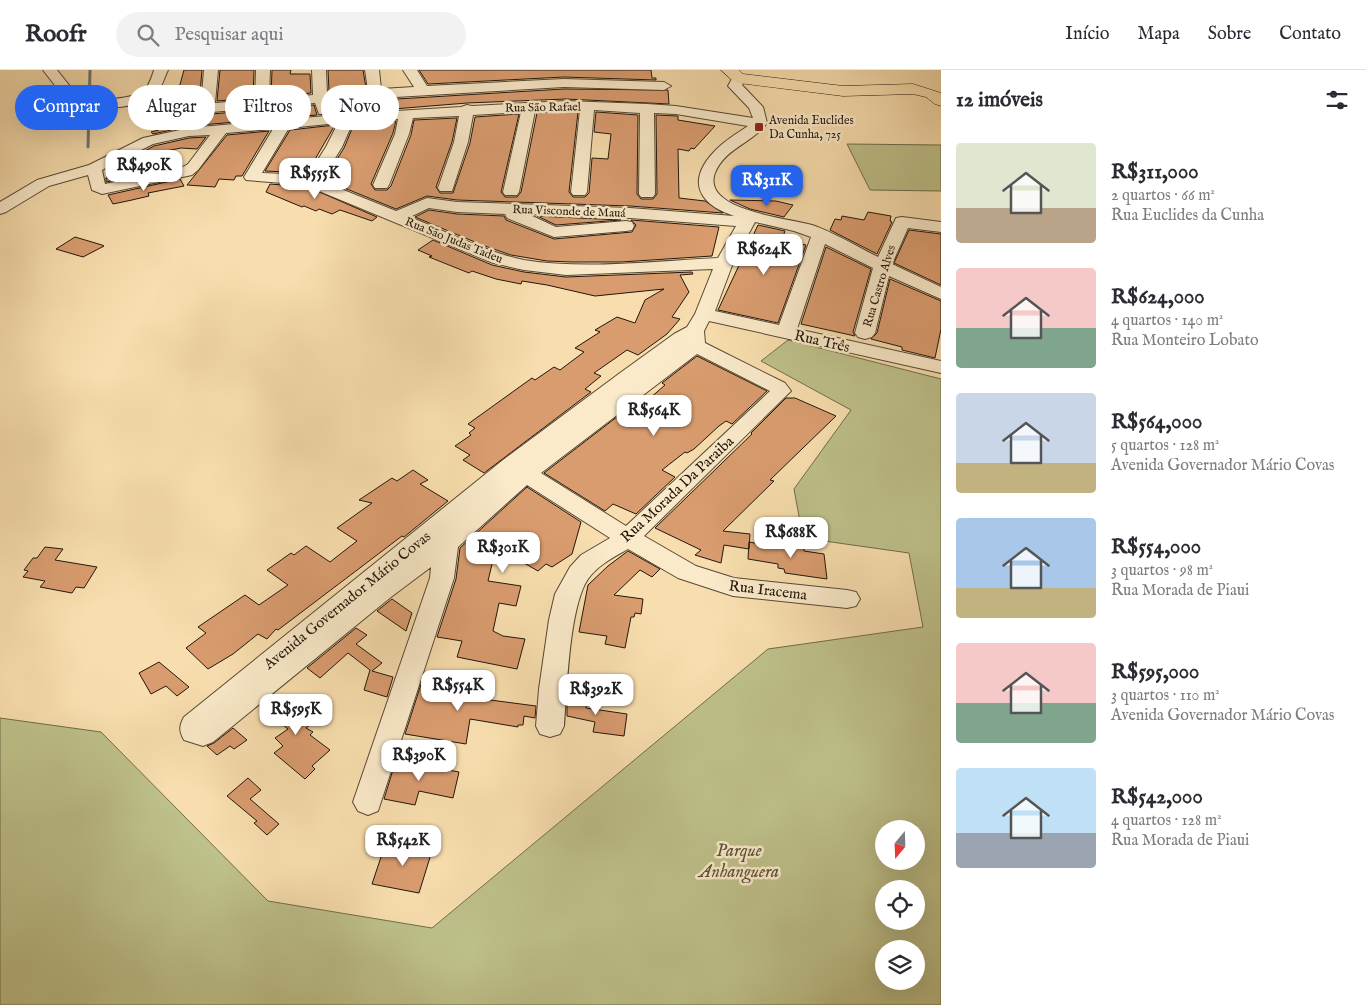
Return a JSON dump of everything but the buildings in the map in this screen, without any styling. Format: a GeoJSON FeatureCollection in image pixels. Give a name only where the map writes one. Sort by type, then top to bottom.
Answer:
{"type":"FeatureCollection","features":[{"type":"Feature","properties":{"kind":"main road"},"geometry":{"type":"LineString","coordinates":[[734,74],[830,91],[856,92],[914,89],[932,94],[941,100]]}},
{"type":"Feature","properties":{"kind":"street"},"geometry":{"type":"LineString","coordinates":[[50,70],[76,103],[89,104],[141,98],[151,91],[161,70]]}},
{"type":"Feature","properties":{"kind":"street"},"geometry":{"type":"LineString","coordinates":[[211,70],[209,107],[225,106]]}},
{"type":"Feature","properties":{"kind":"street"},"geometry":{"type":"LineString","coordinates":[[263,70],[263,85]]}},
{"type":"Feature","properties":{"kind":"street"},"geometry":{"type":"LineString","coordinates":[[319,70],[321,102]]}},
{"type":"Feature","properties":{"kind":"street"},"geometry":{"type":"LineString","coordinates":[[372,70],[374,85]]}},
{"type":"Feature","properties":{"kind":"street"},"geometry":{"type":"LineString","coordinates":[[410,70],[423,90]]}},
{"type":"Feature","properties":{"kind":"street"},"geometry":{"type":"LineString","coordinates":[[662,70],[664,86],[676,101]]}},
{"type":"Feature","properties":{"kind":"street"},"geometry":{"type":"LineString","coordinates":[[734,74],[735,86],[756,107],[760,123],[718,156],[706,178],[706,190],[712,197],[747,218],[800,227],[820,235],[941,294]]}},
{"type":"Feature","properties":{"kind":"street"},"geometry":{"type":"LineString","coordinates":[[470,76],[495,108]]}},
{"type":"Feature","properties":{"kind":"street"},"geometry":{"type":"LineString","coordinates":[[399,92],[564,83],[664,86]]}},
{"type":"Feature","properties":{"kind":"street"},"geometry":{"type":"LineString","coordinates":[[311,99],[320,98]]}},
{"type":"Feature","properties":{"kind":"street","name":"Rua São Rafael"},"geometry":{"type":"LineString","coordinates":[[399,115],[529,107],[647,108],[676,101],[760,123]]}},
{"type":"Feature","properties":{"kind":"street"},"geometry":{"type":"LineString","coordinates":[[579,192],[587,106]]}},
{"type":"Feature","properties":{"kind":"street"},"geometry":{"type":"LineString","coordinates":[[510,192],[529,107]]}},
{"type":"Feature","properties":{"kind":"street"},"geometry":{"type":"LineString","coordinates":[[647,108],[647,194]]}},
{"type":"Feature","properties":{"kind":"street"},"geometry":{"type":"LineString","coordinates":[[446,188],[468,110]]}},
{"type":"Feature","properties":{"kind":"street"},"geometry":{"type":"LineString","coordinates":[[381,185],[402,134],[407,114]]}},
{"type":"Feature","properties":{"kind":"street"},"geometry":{"type":"LineString","coordinates":[[94,168],[98,187],[102,189],[184,173],[191,170],[222,129]]}},
{"type":"Feature","properties":{"kind":"street","name":"Rua São Rafael"},"geometry":{"type":"LineString","coordinates":[[0,209],[42,183],[94,168],[142,143],[189,132],[225,129]]}},
{"type":"Feature","properties":{"kind":"street","name":"Rua São Judas Tadeu"},"geometry":{"type":"LineString","coordinates":[[280,130],[252,176],[312,180],[325,188],[499,259],[533,267],[566,270],[724,263]]}},
{"type":"Feature","properties":{"kind":"street"},"geometry":{"type":"LineString","coordinates":[[312,180],[334,147],[342,130]]}},
{"type":"Feature","properties":{"kind":"street","name":"Rua Visconde de Mauá"},"geometry":{"type":"LineString","coordinates":[[397,217],[427,202],[457,207],[638,214],[702,219],[747,218]]}},
{"type":"Feature","properties":{"kind":"street"},"geometry":{"type":"LineString","coordinates":[[502,209],[554,232],[702,219]]}},
{"type":"Feature","properties":{"kind":"street"},"geometry":{"type":"LineString","coordinates":[[690,338],[704,314],[724,263],[747,218]]}},
{"type":"Feature","properties":{"kind":"street","name":"Rua Castro Alves"},"geometry":{"type":"LineString","coordinates":[[865,333],[883,266],[902,222],[941,227]]}},
{"type":"Feature","properties":{"kind":"street"},"geometry":{"type":"LineString","coordinates":[[554,232],[566,270]]}},
{"type":"Feature","properties":{"kind":"street"},"geometry":{"type":"LineString","coordinates":[[786,333],[820,235]]}},
{"type":"Feature","properties":{"kind":"street","name":"Rua Três"},"geometry":{"type":"LineString","coordinates":[[704,314],[941,366]]}},
{"type":"Feature","properties":{"kind":"street","name":"Avenida Governador Mário Covas"},"geometry":{"type":"LineString","coordinates":[[438,538],[194,725],[194,732],[203,734],[382,591],[438,538],[518,469],[690,338]]}},
{"type":"Feature","properties":{"kind":"street","name":"Rua Morada Da Paraiba"},"geometry":{"type":"LineString","coordinates":[[550,726],[562,620],[572,582],[590,562],[628,538],[781,391],[778,387],[690,338]]}},
{"type":"Feature","properties":{"kind":"street","name":"Rua Iracema"},"geometry":{"type":"LineString","coordinates":[[518,469],[628,538],[687,572],[733,588],[847,599]]}},
{"type":"Feature","properties":{"kind":"street"},"geometry":{"type":"LineString","coordinates":[[368,802],[442,578],[438,538]]}},
{"type":"Feature","properties":{"kind":"green space"},"geometry":{"type":"Polygon","coordinates":[[[847,144],[941,145],[941,191],[870,190],[847,144]]]}},
{"type":"Feature","properties":{"kind":"green space","name":"Parque Anhanguera"},"geometry":{"type":"Polygon","coordinates":[[[788,340],[941,379],[941,1005],[0,1005],[0,718],[101,732],[268,901],[432,928],[768,649],[923,627],[909,553],[803,538],[794,489],[851,410],[761,361],[788,340]]]}},
{"type":"Feature","properties":{"kind":"waterway"},"geometry":{"type":"LineString","coordinates":[[88,147],[90,70]]}},
{"type":"Feature","properties":{"kind":"place","name":"Avenida Euclides Da Cunha, 725"},"geometry":{"type":"Point","coordinates":[759,127]}}]}
